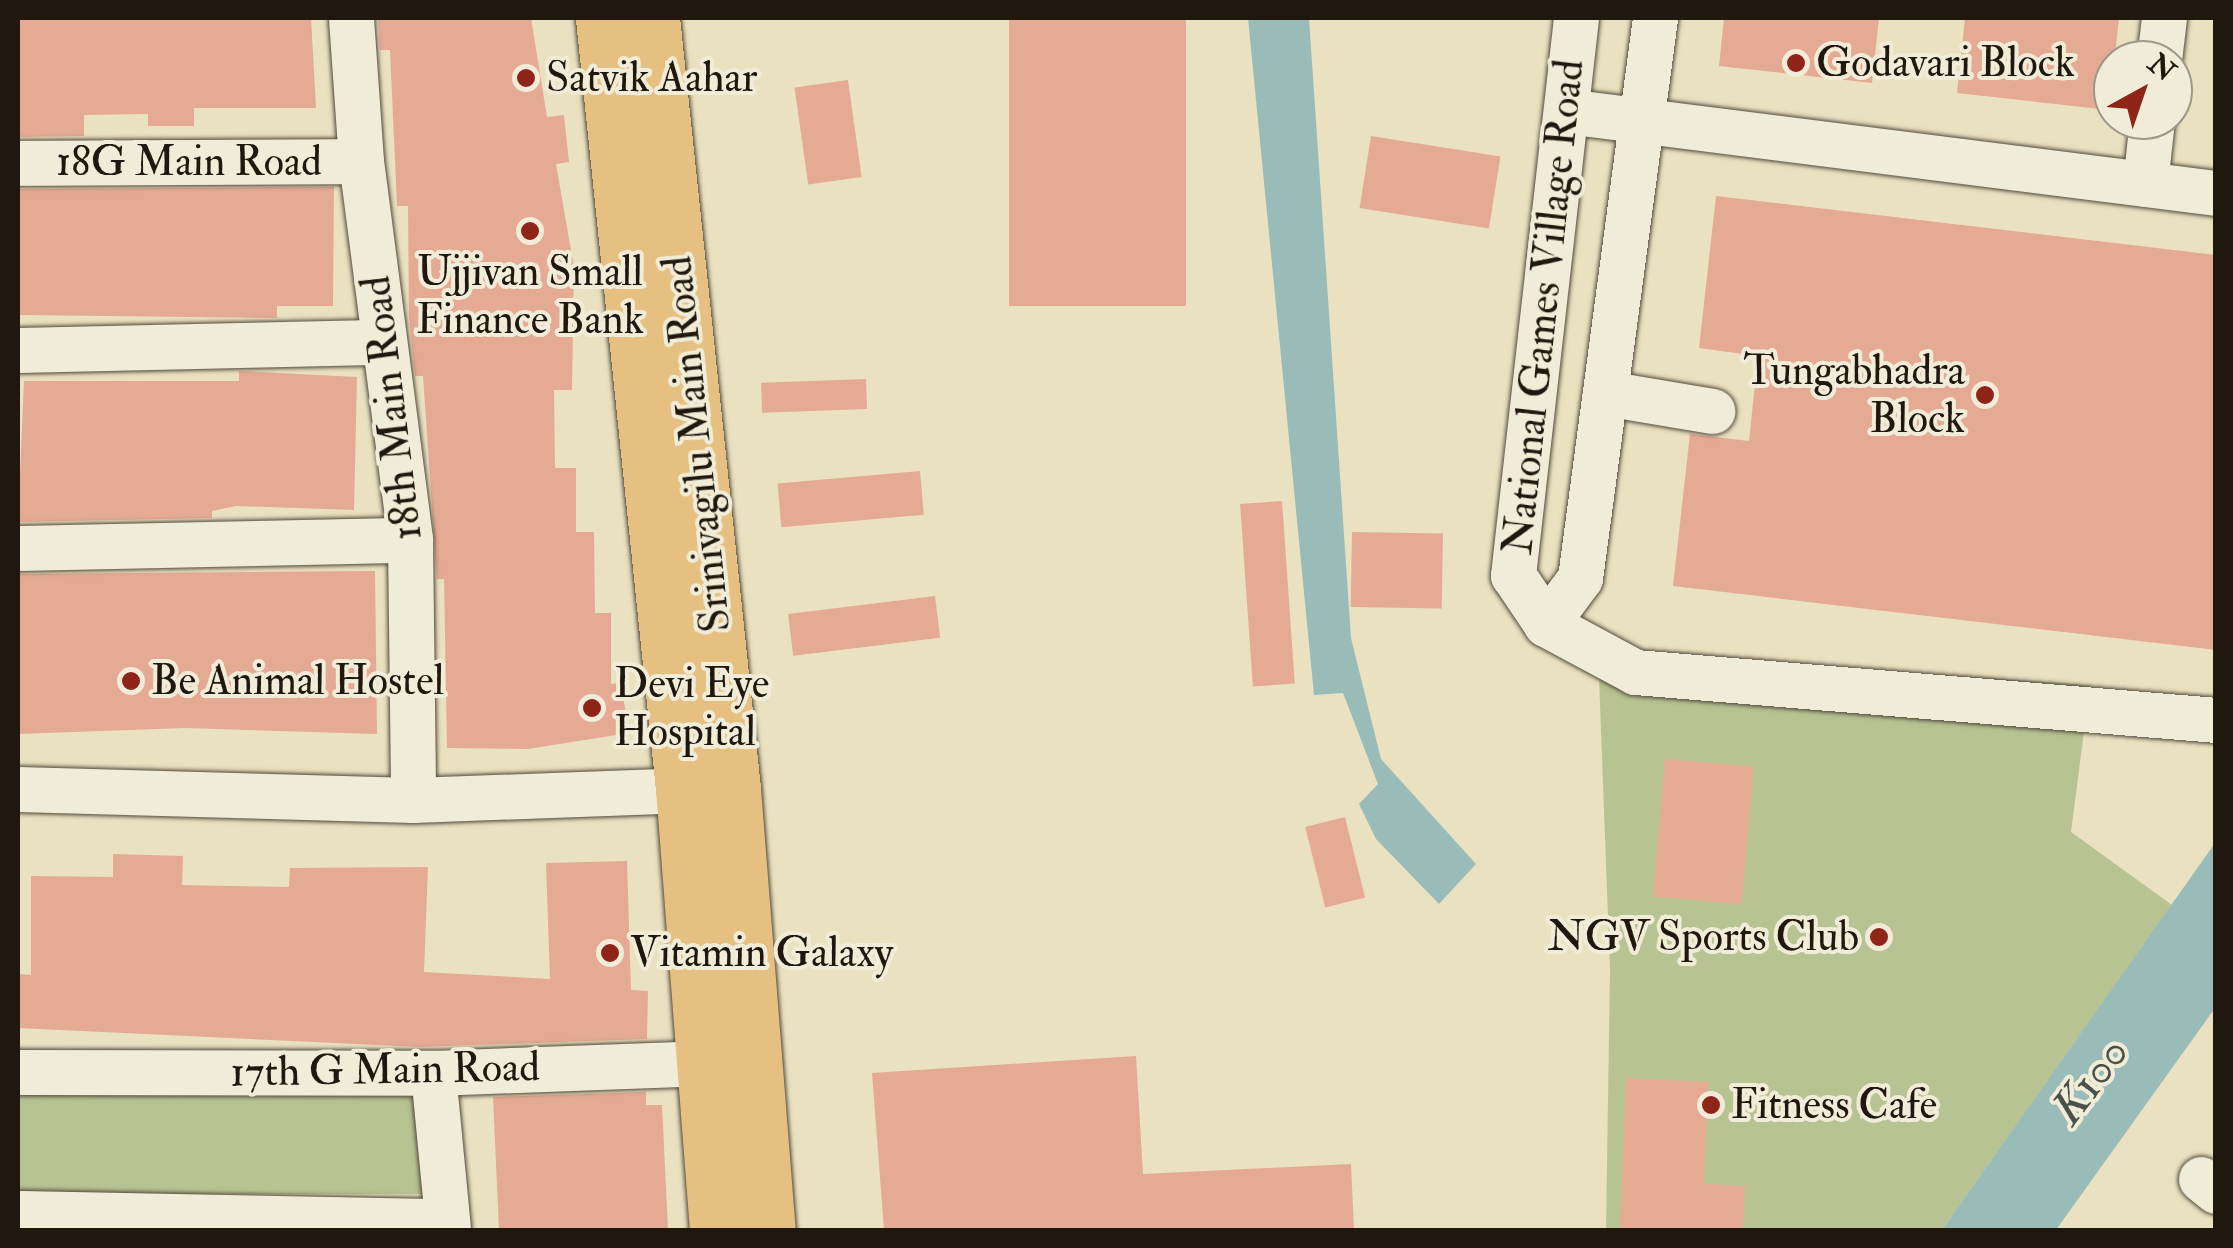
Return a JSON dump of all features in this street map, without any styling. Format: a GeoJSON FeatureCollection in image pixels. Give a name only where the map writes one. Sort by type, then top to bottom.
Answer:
{"type":"FeatureCollection","features":[{"type":"Feature","properties":{"kind":"main road","name":"Srinivagilu Main Road"},"geometry":{"type":"LineString","coordinates":[[603,18],[708,789]]}},
{"type":"Feature","properties":{"kind":"main road","name":"Srinivagilu Main Road"},"geometry":{"type":"LineString","coordinates":[[652,18],[729,1062],[717,1230]]}},
{"type":"Feature","properties":{"kind":"main road","name":"Srinivagilu Main Road"},"geometry":{"type":"LineString","coordinates":[[729,1062],[768,1230]]}},
{"type":"Feature","properties":{"kind":"street","name":"18th Main Road"},"geometry":{"type":"LineString","coordinates":[[350,18],[361,161],[410,540],[413,800]]}},
{"type":"Feature","properties":{"kind":"street","name":"National Games Village Road"},"geometry":{"type":"LineString","coordinates":[[1576,18],[1513,575],[1546,624],[1580,578],[1656,18]]}},
{"type":"Feature","properties":{"kind":"street"},"geometry":{"type":"LineString","coordinates":[[1566,111],[2216,193]]}},
{"type":"Feature","properties":{"kind":"street"},"geometry":{"type":"LineString","coordinates":[[2145,184],[2150,140]]}},
{"type":"Feature","properties":{"kind":"street","name":"18G Main Road"},"geometry":{"type":"LineString","coordinates":[[18,163],[361,161]]}},
{"type":"Feature","properties":{"kind":"street"},"geometry":{"type":"LineString","coordinates":[[18,350],[384,342]]}},
{"type":"Feature","properties":{"kind":"street"},"geometry":{"type":"LineString","coordinates":[[1606,393],[1712,411]]}},
{"type":"Feature","properties":{"kind":"street"},"geometry":{"type":"LineString","coordinates":[[18,548],[410,540]]}},
{"type":"Feature","properties":{"kind":"street"},"geometry":{"type":"LineString","coordinates":[[1546,624],[1635,672],[2216,720]]}},
{"type":"Feature","properties":{"kind":"street"},"geometry":{"type":"LineString","coordinates":[[18,789],[413,800],[708,789]]}},
{"type":"Feature","properties":{"kind":"street","name":"17th G Main Road"},"geometry":{"type":"LineString","coordinates":[[18,1072],[434,1073],[729,1062]]}},
{"type":"Feature","properties":{"kind":"street"},"geometry":{"type":"LineString","coordinates":[[18,1213],[448,1226],[434,1073]]}},
{"type":"Feature","properties":{"kind":"green space","name":"NGV Sports Club"},"geometry":{"type":"Polygon","coordinates":[[[1598,651],[2090,685],[2071,832],[2172,905],[1942,1230],[1606,1230],[1610,969],[1598,651]]]}},
{"type":"Feature","properties":{"kind":"green space"},"geometry":{"type":"Polygon","coordinates":[[[18,1090],[423,1090],[423,1194],[18,1194],[18,1090]]]}},
{"type":"Feature","properties":{"kind":"water"},"geometry":{"type":"Polygon","coordinates":[[[1248,18],[1309,18],[1351,638],[1381,759],[1476,864],[1439,904],[1376,839],[1359,804],[1378,784],[1343,693],[1314,695],[1248,18]]]}},
{"type":"Feature","properties":{"kind":"water","name":"K100"},"geometry":{"type":"Polygon","coordinates":[[[2215,843],[2215,1008],[2056,1230],[1942,1230],[2215,843]]]}},
{"type":"Feature","properties":{"kind":"building"},"geometry":{"type":"Polygon","coordinates":[[[18,18],[311,18],[316,108],[194,108],[194,126],[148,126],[148,114],[84,115],[84,136],[18,137],[18,18]]]}},
{"type":"Feature","properties":{"kind":"building"},"geometry":{"type":"Polygon","coordinates":[[[378,18],[531,18],[547,117],[564,115],[569,162],[556,164],[574,268],[572,390],[554,390],[555,468],[576,468],[576,532],[594,532],[595,613],[611,613],[611,684],[621,683],[629,733],[528,749],[447,748],[444,579],[437,579],[423,376],[415,376],[409,317],[408,206],[397,206],[390,50],[380,50],[378,18]]]}},
{"type":"Feature","properties":{"kind":"building"},"geometry":{"type":"Polygon","coordinates":[[[1009,18],[1186,18],[1186,306],[1009,306],[1009,18]]]}},
{"type":"Feature","properties":{"kind":"building"},"geometry":{"type":"Polygon","coordinates":[[[1724,18],[1879,18],[1872,83],[1719,66],[1724,18]]]}},
{"type":"Feature","properties":{"kind":"building"},"geometry":{"type":"Polygon","coordinates":[[[1965,18],[2119,18],[2117,40],[2093,40],[2093,108],[1957,93],[1965,18]]]}},
{"type":"Feature","properties":{"kind":"building"},"geometry":{"type":"Polygon","coordinates":[[[848,80],[862,177],[808,185],[795,88],[848,80]]]}},
{"type":"Feature","properties":{"kind":"building"},"geometry":{"type":"Polygon","coordinates":[[[1371,136],[1500,156],[1489,229],[1360,208],[1371,136]]]}},
{"type":"Feature","properties":{"kind":"building"},"geometry":{"type":"Polygon","coordinates":[[[334,187],[333,306],[277,306],[277,318],[18,315],[18,189],[334,187]]]}},
{"type":"Feature","properties":{"kind":"building","name":"Tungabhadra Block"},"geometry":{"type":"Polygon","coordinates":[[[1716,196],[2216,255],[2216,650],[1673,586],[1690,434],[1749,441],[1758,356],[1699,348],[1716,196]]]}},
{"type":"Feature","properties":{"kind":"building"},"geometry":{"type":"Polygon","coordinates":[[[239,371],[357,377],[354,510],[236,506],[212,511],[212,518],[18,522],[24,381],[239,381],[239,371]]]}},
{"type":"Feature","properties":{"kind":"building"},"geometry":{"type":"Polygon","coordinates":[[[866,379],[867,409],[762,413],[761,383],[866,379]]]}},
{"type":"Feature","properties":{"kind":"building"},"geometry":{"type":"Polygon","coordinates":[[[920,471],[924,515],[781,527],[778,483],[920,471]]]}},
{"type":"Feature","properties":{"kind":"building"},"geometry":{"type":"Polygon","coordinates":[[[1282,501],[1295,684],[1253,686],[1240,504],[1282,501]]]}},
{"type":"Feature","properties":{"kind":"building"},"geometry":{"type":"Polygon","coordinates":[[[1352,532],[1443,534],[1442,609],[1351,607],[1352,532]]]}},
{"type":"Feature","properties":{"kind":"building"},"geometry":{"type":"Polygon","coordinates":[[[375,571],[377,734],[185,728],[18,734],[18,574],[375,571]]]}},
{"type":"Feature","properties":{"kind":"building"},"geometry":{"type":"Polygon","coordinates":[[[935,596],[940,638],[793,656],[788,614],[935,596]]]}},
{"type":"Feature","properties":{"kind":"building"},"geometry":{"type":"Polygon","coordinates":[[[1665,759],[1754,767],[1742,904],[1653,896],[1665,759]]]}},
{"type":"Feature","properties":{"kind":"building"},"geometry":{"type":"Polygon","coordinates":[[[1345,817],[1365,898],[1325,907],[1305,827],[1345,817]]]}},
{"type":"Feature","properties":{"kind":"building"},"geometry":{"type":"Polygon","coordinates":[[[113,854],[183,856],[182,885],[289,887],[290,868],[428,867],[424,972],[550,979],[546,863],[627,861],[631,990],[648,991],[647,1039],[420,1047],[18,1028],[20,974],[31,975],[31,876],[113,877],[113,854]]]}},
{"type":"Feature","properties":{"kind":"building"},"geometry":{"type":"Polygon","coordinates":[[[1136,1056],[1143,1174],[1351,1164],[1354,1230],[884,1230],[872,1073],[1136,1056]]]}},
{"type":"Feature","properties":{"kind":"building"},"geometry":{"type":"Polygon","coordinates":[[[1626,1078],[1708,1082],[1704,1184],[1745,1186],[1743,1230],[1620,1230],[1626,1078]]]}},
{"type":"Feature","properties":{"kind":"building"},"geometry":{"type":"Polygon","coordinates":[[[646,1092],[646,1105],[662,1105],[668,1230],[499,1230],[493,1097],[646,1092]]]}},
{"type":"Feature","properties":{"kind":"place","name":"Godavari Block"},"geometry":{"type":"Point","coordinates":[1796,63]}},
{"type":"Feature","properties":{"kind":"place","name":"Satvik Aahar"},"geometry":{"type":"Point","coordinates":[526,78]}},
{"type":"Feature","properties":{"kind":"place","name":"Ujjivan Small Finance Bank"},"geometry":{"type":"Point","coordinates":[530,231]}},
{"type":"Feature","properties":{"kind":"place","name":"Tungabhadra Block"},"geometry":{"type":"Point","coordinates":[1985,395]}},
{"type":"Feature","properties":{"kind":"place","name":"Be Animal Hostel"},"geometry":{"type":"Point","coordinates":[131,681]}},
{"type":"Feature","properties":{"kind":"place","name":"Devi Eye Hospital"},"geometry":{"type":"Point","coordinates":[592,708]}},
{"type":"Feature","properties":{"kind":"place","name":"NGV Sports Club"},"geometry":{"type":"Point","coordinates":[1879,937]}},
{"type":"Feature","properties":{"kind":"place","name":"Vitamin Galaxy"},"geometry":{"type":"Point","coordinates":[610,953]}},
{"type":"Feature","properties":{"kind":"place","name":"Fitness Cafe"},"geometry":{"type":"Point","coordinates":[1711,1105]}}]}
